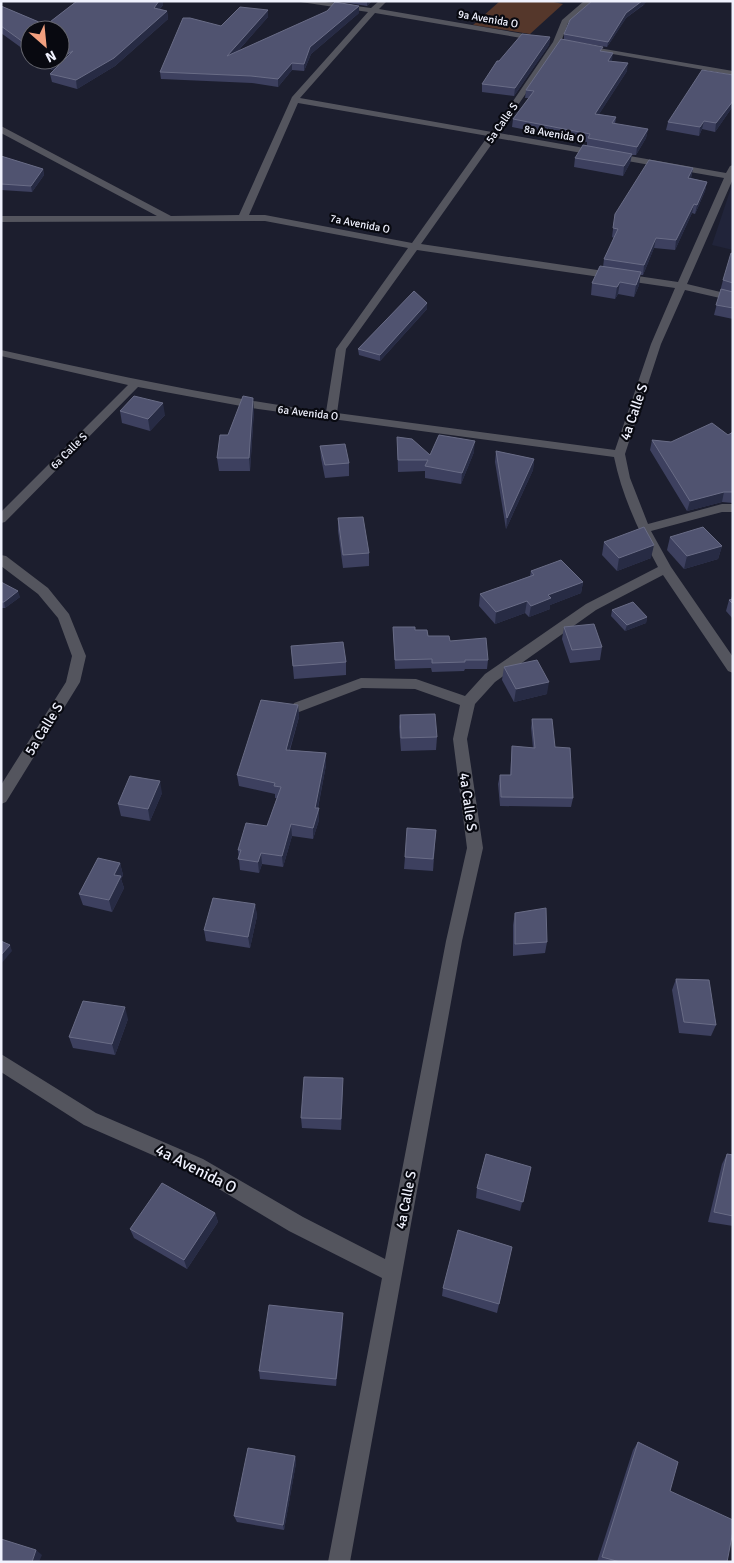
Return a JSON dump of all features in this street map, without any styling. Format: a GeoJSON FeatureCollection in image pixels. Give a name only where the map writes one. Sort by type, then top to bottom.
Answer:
{"type":"FeatureCollection","features":[{"type":"Feature","properties":{"kind":"street","name":"9a Avenida O"},"geometry":{"type":"LineString","coordinates":[[297,1],[373,10],[567,44]]}},
{"type":"Feature","properties":{"kind":"street"},"geometry":{"type":"LineString","coordinates":[[243,218],[294,100],[373,10],[384,1]]}},
{"type":"Feature","properties":{"kind":"street","name":"5a Calle S"},"geometry":{"type":"LineString","coordinates":[[331,416],[341,349],[493,136],[557,42],[565,22],[589,1]]}},
{"type":"Feature","properties":{"kind":"street"},"geometry":{"type":"LineString","coordinates":[[576,46],[733,73]]}},
{"type":"Feature","properties":{"kind":"street","name":"8a Avenida O"},"geometry":{"type":"LineString","coordinates":[[294,100],[493,136],[731,172]]}},
{"type":"Feature","properties":{"kind":"street","name":"7a Avenida O"},"geometry":{"type":"LineString","coordinates":[[1,129],[168,218],[265,218],[413,246],[682,286],[733,298]]}},
{"type":"Feature","properties":{"kind":"street","name":"4a Calle S"},"geometry":{"type":"LineString","coordinates":[[731,172],[656,344],[619,454],[624,478],[644,530],[665,569],[706,626],[733,668]]}},
{"type":"Feature","properties":{"kind":"street"},"geometry":{"type":"LineString","coordinates":[[1,219],[168,218]]}},
{"type":"Feature","properties":{"kind":"street","name":"6a Avenida O"},"geometry":{"type":"LineString","coordinates":[[1,353],[136,383],[258,406],[619,454]]}},
{"type":"Feature","properties":{"kind":"street","name":"6a Calle S"},"geometry":{"type":"LineString","coordinates":[[1,520],[136,383]]}},
{"type":"Feature","properties":{"kind":"street"},"geometry":{"type":"LineString","coordinates":[[644,530],[722,508],[733,508]]}},
{"type":"Feature","properties":{"kind":"street","name":"5a Calle S"},"geometry":{"type":"LineString","coordinates":[[1,559],[43,591],[64,617],[79,656],[73,682],[1,798]]}},
{"type":"Feature","properties":{"kind":"street"},"geometry":{"type":"LineString","coordinates":[[299,707],[361,683],[416,684],[468,702],[490,678],[591,607],[665,569]]}},
{"type":"Feature","properties":{"kind":"street","name":"4a Calle S"},"geometry":{"type":"LineString","coordinates":[[339,1562],[454,941],[475,848],[460,739],[468,702]]}},
{"type":"Feature","properties":{"kind":"street","name":"4a Avenida O"},"geometry":{"type":"LineString","coordinates":[[1,1062],[90,1119],[196,1165],[296,1224],[392,1273]]}},
{"type":"Feature","properties":{"kind":"shaded area"},"geometry":{"type":"Polygon","coordinates":[[[500,1],[549,1],[563,4],[530,34],[473,25],[500,1]]]}},
{"type":"Feature","properties":{"kind":"shaded area"},"geometry":{"type":"Polygon","coordinates":[[[733,182],[733,250],[712,245],[733,182]]]}},
{"type":"Feature","properties":{"kind":"building"},"geometry":{"type":"Polygon","coordinates":[[[77,1],[159,1],[154,8],[167,11],[114,58],[76,80],[50,74],[54,70],[70,70],[70,54],[73,51],[70,53],[70,20],[52,20],[77,1]]]}},
{"type":"Feature","properties":{"kind":"building"},"geometry":{"type":"Polygon","coordinates":[[[592,1],[642,1],[626,13],[608,42],[564,34],[570,20],[592,1]]]}},
{"type":"Feature","properties":{"kind":"building"},"geometry":{"type":"Polygon","coordinates":[[[335,2],[359,6],[310,47],[304,64],[292,63],[278,79],[160,72],[183,18],[221,26],[240,7],[268,10],[227,56],[327,11],[335,2]]]}},
{"type":"Feature","properties":{"kind":"building"},"geometry":{"type":"Polygon","coordinates":[[[1,6],[34,20],[20,20],[20,40],[1,26],[1,6]]]}},
{"type":"Feature","properties":{"kind":"building"},"geometry":{"type":"Polygon","coordinates":[[[522,34],[550,37],[515,88],[482,84],[497,61],[522,34]]]}},
{"type":"Feature","properties":{"kind":"building"},"geometry":{"type":"Polygon","coordinates":[[[561,39],[603,47],[600,51],[613,53],[608,61],[628,63],[595,114],[616,117],[612,123],[648,129],[637,147],[588,138],[590,134],[513,119],[534,91],[526,90],[561,39]]]}},
{"type":"Feature","properties":{"kind":"building"},"geometry":{"type":"Polygon","coordinates":[[[702,70],[733,75],[733,101],[716,123],[704,121],[700,127],[668,122],[702,70]]]}},
{"type":"Feature","properties":{"kind":"building"},"geometry":{"type":"Polygon","coordinates":[[[583,145],[632,154],[624,166],[575,158],[583,145]]]}},
{"type":"Feature","properties":{"kind":"building"},"geometry":{"type":"Polygon","coordinates":[[[1,156],[43,169],[31,186],[1,184],[1,156]]]}},
{"type":"Feature","properties":{"kind":"building"},"geometry":{"type":"Polygon","coordinates":[[[649,160],[693,168],[688,178],[707,182],[697,205],[694,204],[676,240],[656,238],[644,265],[604,259],[618,229],[613,228],[615,214],[649,160]]]}},
{"type":"Feature","properties":{"kind":"building"},"geometry":{"type":"Polygon","coordinates":[[[731,253],[733,254],[733,283],[723,280],[731,253]]]}},
{"type":"Feature","properties":{"kind":"building"},"geometry":{"type":"Polygon","coordinates":[[[600,266],[641,272],[636,285],[620,282],[617,287],[592,283],[600,266]]]}},
{"type":"Feature","properties":{"kind":"building"},"geometry":{"type":"Polygon","coordinates":[[[721,289],[733,292],[733,308],[716,305],[721,289]]]}},
{"type":"Feature","properties":{"kind":"building"},"geometry":{"type":"Polygon","coordinates":[[[414,291],[427,303],[380,355],[358,349],[414,291]]]}},
{"type":"Feature","properties":{"kind":"building"},"geometry":{"type":"Polygon","coordinates":[[[134,396],[163,403],[148,419],[120,411],[134,396]]]}},
{"type":"Feature","properties":{"kind":"building"},"geometry":{"type":"Polygon","coordinates":[[[243,396],[253,398],[249,458],[217,458],[220,435],[228,435],[243,396]]]}},
{"type":"Feature","properties":{"kind":"building"},"geometry":{"type":"Polygon","coordinates":[[[712,423],[728,435],[733,432],[733,492],[724,492],[690,501],[652,440],[671,442],[712,423]]]}},
{"type":"Feature","properties":{"kind":"building"},"geometry":{"type":"Polygon","coordinates":[[[439,435],[475,441],[462,473],[425,466],[428,460],[398,460],[397,437],[412,439],[430,455],[439,435]]]}},
{"type":"Feature","properties":{"kind":"building"},"geometry":{"type":"Polygon","coordinates":[[[345,444],[349,463],[325,465],[320,446],[345,444]]]}},
{"type":"Feature","properties":{"kind":"building"},"geometry":{"type":"Polygon","coordinates":[[[496,451],[534,459],[507,518],[496,451]]]}},
{"type":"Feature","properties":{"kind":"building"},"geometry":{"type":"Polygon","coordinates":[[[363,517],[369,553],[343,555],[338,518],[363,517]]]}},
{"type":"Feature","properties":{"kind":"building"},"geometry":{"type":"Polygon","coordinates":[[[644,527],[654,545],[619,558],[604,542],[644,527]]]}},
{"type":"Feature","properties":{"kind":"building"},"geometry":{"type":"Polygon","coordinates":[[[703,527],[722,546],[687,556],[670,537],[703,527]]]}},
{"type":"Feature","properties":{"kind":"building"},"geometry":{"type":"Polygon","coordinates":[[[561,560],[583,582],[548,595],[551,598],[531,606],[527,601],[496,612],[480,594],[534,575],[531,571],[561,560]]]}},
{"type":"Feature","properties":{"kind":"building"},"geometry":{"type":"Polygon","coordinates":[[[1,582],[18,591],[4,602],[1,602],[1,582]]]}},
{"type":"Feature","properties":{"kind":"building"},"geometry":{"type":"Polygon","coordinates":[[[633,602],[647,617],[627,625],[612,610],[633,602]]]}},
{"type":"Feature","properties":{"kind":"building"},"geometry":{"type":"Polygon","coordinates":[[[594,624],[602,647],[572,650],[564,627],[594,624]]]}},
{"type":"Feature","properties":{"kind":"building"},"geometry":{"type":"Polygon","coordinates":[[[393,627],[415,627],[415,630],[427,630],[428,636],[449,636],[450,641],[486,638],[488,660],[432,663],[432,659],[395,660],[393,627]]]}},
{"type":"Feature","properties":{"kind":"building"},"geometry":{"type":"Polygon","coordinates":[[[343,642],[346,662],[293,666],[291,646],[343,642]]]}},
{"type":"Feature","properties":{"kind":"building"},"geometry":{"type":"Polygon","coordinates":[[[537,660],[549,682],[516,689],[504,667],[537,660]]]}},
{"type":"Feature","properties":{"kind":"building"},"geometry":{"type":"Polygon","coordinates":[[[261,700],[298,705],[286,750],[326,753],[315,808],[319,808],[313,828],[291,824],[282,856],[261,853],[258,862],[238,859],[241,850],[238,850],[246,823],[267,826],[281,787],[274,786],[275,783],[237,775],[261,700]]]}},
{"type":"Feature","properties":{"kind":"building"},"geometry":{"type":"Polygon","coordinates":[[[435,714],[437,737],[401,738],[400,715],[435,714]]]}},
{"type":"Feature","properties":{"kind":"building"},"geometry":{"type":"Polygon","coordinates":[[[532,719],[552,719],[555,747],[570,748],[573,798],[501,797],[500,775],[511,775],[512,746],[535,748],[532,719]]]}},
{"type":"Feature","properties":{"kind":"building"},"geometry":{"type":"Polygon","coordinates":[[[130,776],[160,781],[148,809],[118,804],[130,776]]]}},
{"type":"Feature","properties":{"kind":"building"},"geometry":{"type":"Polygon","coordinates":[[[407,828],[436,830],[433,859],[405,857],[407,828]]]}},
{"type":"Feature","properties":{"kind":"building"},"geometry":{"type":"Polygon","coordinates":[[[98,858],[120,863],[114,875],[121,876],[109,900],[79,894],[98,858]]]}},
{"type":"Feature","properties":{"kind":"building"},"geometry":{"type":"Polygon","coordinates":[[[213,898],[255,904],[248,937],[204,930],[213,898]]]}},
{"type":"Feature","properties":{"kind":"building"},"geometry":{"type":"Polygon","coordinates":[[[546,908],[547,942],[515,944],[515,913],[546,908]]]}},
{"type":"Feature","properties":{"kind":"building"},"geometry":{"type":"Polygon","coordinates":[[[1,941],[10,945],[1,955],[1,941]]]}},
{"type":"Feature","properties":{"kind":"building"},"geometry":{"type":"Polygon","coordinates":[[[676,979],[709,980],[716,1025],[684,1022],[676,979]]]}},
{"type":"Feature","properties":{"kind":"building"},"geometry":{"type":"Polygon","coordinates":[[[83,1001],[125,1007],[112,1044],[69,1037],[83,1001]]]}},
{"type":"Feature","properties":{"kind":"building"},"geometry":{"type":"Polygon","coordinates":[[[304,1077],[343,1078],[341,1119],[301,1118],[304,1077]]]}},
{"type":"Feature","properties":{"kind":"building"},"geometry":{"type":"Polygon","coordinates":[[[486,1154],[531,1167],[523,1202],[477,1188],[486,1154]]]}},
{"type":"Feature","properties":{"kind":"building"},"geometry":{"type":"Polygon","coordinates":[[[727,1154],[733,1155],[733,1216],[714,1212],[727,1154]]]}},
{"type":"Feature","properties":{"kind":"building"},"geometry":{"type":"Polygon","coordinates":[[[162,1183],[215,1213],[184,1260],[130,1229],[162,1183]]]}},
{"type":"Feature","properties":{"kind":"building"},"geometry":{"type":"Polygon","coordinates":[[[458,1230],[512,1247],[499,1304],[443,1288],[458,1230]]]}},
{"type":"Feature","properties":{"kind":"building"},"geometry":{"type":"Polygon","coordinates":[[[269,1305],[343,1313],[336,1379],[259,1371],[269,1305]]]}},
{"type":"Feature","properties":{"kind":"building"},"geometry":{"type":"Polygon","coordinates":[[[638,1442],[678,1462],[670,1491],[733,1520],[733,1531],[727,1562],[620,1562],[602,1557],[638,1442]]]}},
{"type":"Feature","properties":{"kind":"building"},"geometry":{"type":"Polygon","coordinates":[[[248,1448],[295,1456],[283,1525],[234,1516],[248,1448]]]}},
{"type":"Feature","properties":{"kind":"building"},"geometry":{"type":"Polygon","coordinates":[[[1,1539],[36,1550],[32,1562],[1,1562],[1,1539]]]}}]}
